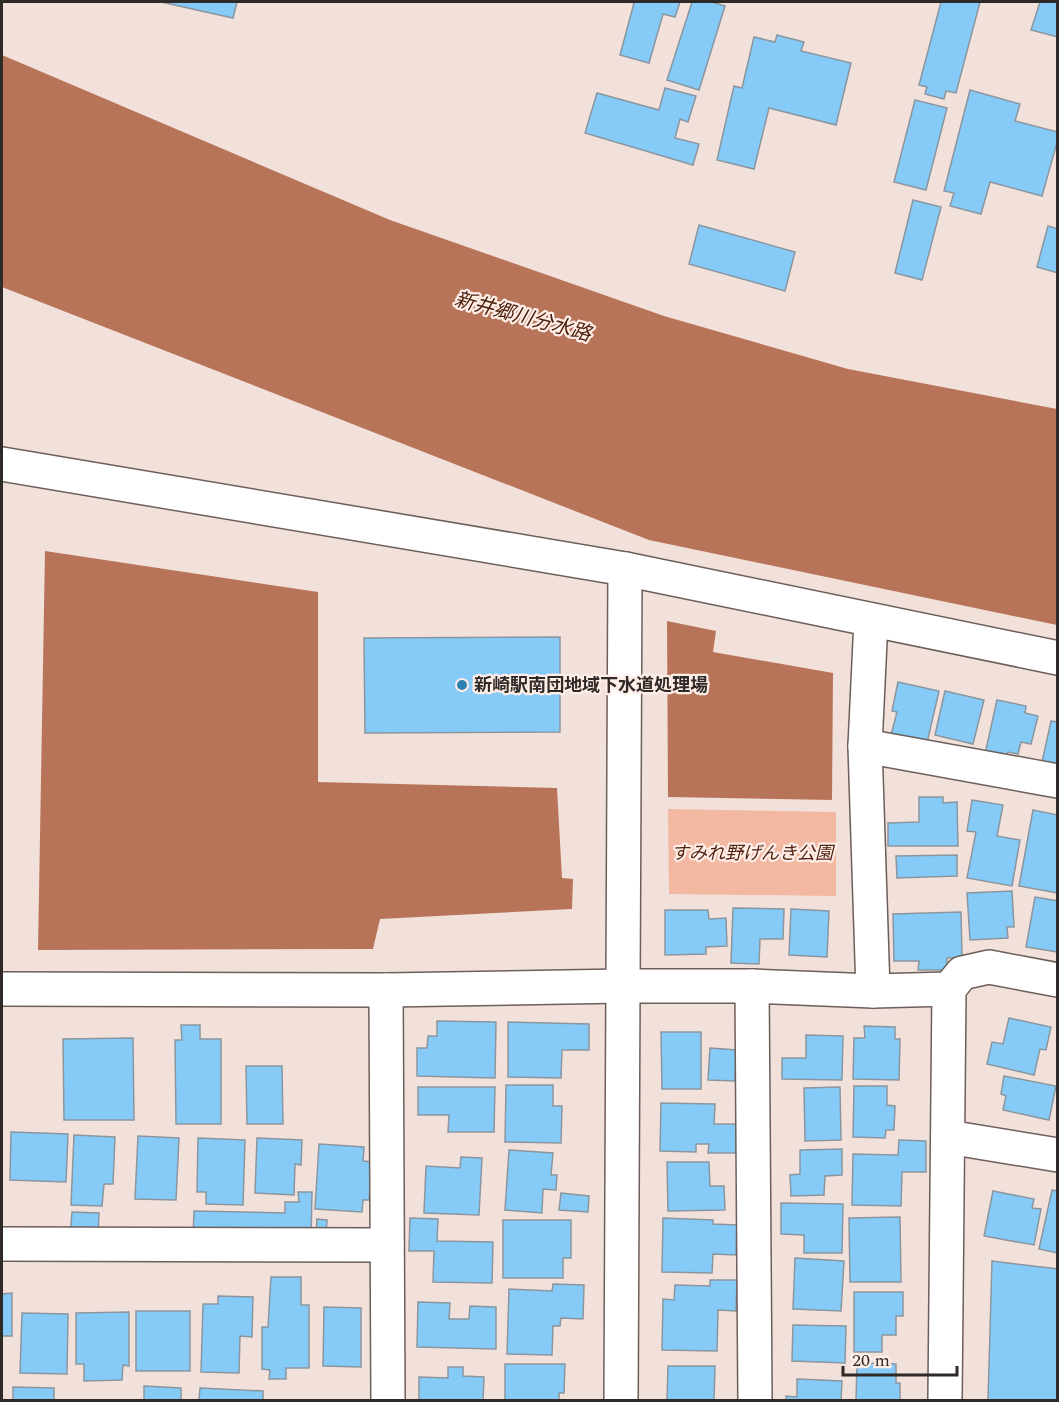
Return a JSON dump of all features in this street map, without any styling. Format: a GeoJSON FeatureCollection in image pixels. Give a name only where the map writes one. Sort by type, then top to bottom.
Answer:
{"type":"FeatureCollection","features":[{"type":"Feature","properties":{"kind":"street"},"geometry":{"type":"LineString","coordinates":[[2,464],[625,569],[1058,658]]}},
{"type":"Feature","properties":{"kind":"street"},"geometry":{"type":"LineString","coordinates":[[621,1401],[625,569]]}},
{"type":"Feature","properties":{"kind":"street"},"geometry":{"type":"LineString","coordinates":[[871,620],[865,746],[873,991]]}},
{"type":"Feature","properties":{"kind":"street"},"geometry":{"type":"LineString","coordinates":[[865,746],[1058,782]]}},
{"type":"Feature","properties":{"kind":"street"},"geometry":{"type":"LineString","coordinates":[[945,1401],[949,989],[962,973],[989,967],[1058,980]]}},
{"type":"Feature","properties":{"kind":"street"},"geometry":{"type":"LineString","coordinates":[[2,990],[386,990],[622,986],[753,986],[873,991],[949,989]]}},
{"type":"Feature","properties":{"kind":"street"},"geometry":{"type":"LineString","coordinates":[[753,986],[755,1401]]}},
{"type":"Feature","properties":{"kind":"street"},"geometry":{"type":"LineString","coordinates":[[386,990],[388,1401]]}},
{"type":"Feature","properties":{"kind":"street"},"geometry":{"type":"LineString","coordinates":[[948,1137],[1058,1155]]}},
{"type":"Feature","properties":{"kind":"street"},"geometry":{"type":"LineString","coordinates":[[2,1244],[387,1245]]}},
{"type":"Feature","properties":{"kind":"green space","name":"すみれ野げんき公園"},"geometry":{"type":"Polygon","coordinates":[[[668,809],[836,812],[836,896],[669,894],[668,809]]]}},
{"type":"Feature","properties":{"kind":"water","name":"新井郷川分水路"},"geometry":{"type":"Polygon","coordinates":[[[2,55],[390,220],[664,316],[848,369],[1057,409],[1057,625],[649,540],[2,287],[2,55]]]}},
{"type":"Feature","properties":{"kind":"water"},"geometry":{"type":"Polygon","coordinates":[[[45,551],[318,592],[318,782],[557,788],[562,878],[573,879],[572,909],[380,919],[373,949],[38,950],[45,551]]]}},
{"type":"Feature","properties":{"kind":"water"},"geometry":{"type":"Polygon","coordinates":[[[667,621],[716,631],[713,652],[833,673],[832,800],[668,797],[667,621]]]}},
{"type":"Feature","properties":{"kind":"building"},"geometry":{"type":"Polygon","coordinates":[[[161,2],[237,2],[233,18],[161,2]]]}},
{"type":"Feature","properties":{"kind":"building"},"geometry":{"type":"Polygon","coordinates":[[[629,2],[680,2],[675,17],[663,14],[649,63],[620,55],[634,3],[629,2]]]}},
{"type":"Feature","properties":{"kind":"building"},"geometry":{"type":"Polygon","coordinates":[[[692,2],[712,2],[725,6],[699,90],[667,80],[692,2]]]}},
{"type":"Feature","properties":{"kind":"building"},"geometry":{"type":"Polygon","coordinates":[[[941,2],[980,2],[956,93],[946,91],[944,99],[925,94],[927,87],[919,85],[941,2]]]}},
{"type":"Feature","properties":{"kind":"building"},"geometry":{"type":"Polygon","coordinates":[[[1040,2],[1058,2],[1058,37],[1031,30],[1040,2]]]}},
{"type":"Feature","properties":{"kind":"building"},"geometry":{"type":"Polygon","coordinates":[[[777,35],[804,42],[801,51],[851,63],[836,125],[769,108],[754,169],[717,160],[734,86],[742,88],[754,37],[775,42],[777,35]]]}},
{"type":"Feature","properties":{"kind":"building"},"geometry":{"type":"Polygon","coordinates":[[[665,88],[696,96],[688,122],[680,119],[675,138],[699,144],[693,165],[585,133],[597,93],[659,110],[665,88]]]}},
{"type":"Feature","properties":{"kind":"building"},"geometry":{"type":"Polygon","coordinates":[[[970,90],[1020,104],[1015,121],[1058,132],[1042,196],[990,182],[981,214],[950,206],[954,193],[944,191],[970,90]]]}},
{"type":"Feature","properties":{"kind":"building"},"geometry":{"type":"Polygon","coordinates":[[[915,100],[947,108],[926,190],[894,182],[915,100]]]}},
{"type":"Feature","properties":{"kind":"building"},"geometry":{"type":"Polygon","coordinates":[[[913,200],[941,207],[922,280],[895,273],[913,200]]]}},
{"type":"Feature","properties":{"kind":"building"},"geometry":{"type":"Polygon","coordinates":[[[699,225],[795,252],[785,291],[689,264],[699,225]]]}},
{"type":"Feature","properties":{"kind":"building"},"geometry":{"type":"Polygon","coordinates":[[[1048,226],[1058,229],[1058,273],[1037,267],[1048,226]]]}},
{"type":"Feature","properties":{"kind":"building","name":"新崎駅南団地域下水道処理場"},"geometry":{"type":"Polygon","coordinates":[[[560,637],[560,732],[365,733],[364,638],[560,637]]]}},
{"type":"Feature","properties":{"kind":"building"},"geometry":{"type":"Polygon","coordinates":[[[898,682],[939,691],[926,747],[890,739],[897,712],[892,711],[898,682]]]}},
{"type":"Feature","properties":{"kind":"building"},"geometry":{"type":"Polygon","coordinates":[[[945,691],[984,700],[973,744],[935,735],[945,691]]]}},
{"type":"Feature","properties":{"kind":"building"},"geometry":{"type":"Polygon","coordinates":[[[997,700],[1026,706],[1025,713],[1038,716],[1031,744],[1021,742],[1018,754],[1008,752],[1006,759],[985,754],[997,700]]]}},
{"type":"Feature","properties":{"kind":"building"},"geometry":{"type":"Polygon","coordinates":[[[1051,721],[1058,722],[1058,766],[1042,762],[1051,721]]]}},
{"type":"Feature","properties":{"kind":"building"},"geometry":{"type":"Polygon","coordinates":[[[919,797],[943,797],[943,803],[957,802],[958,846],[888,846],[888,823],[919,822],[919,797]]]}},
{"type":"Feature","properties":{"kind":"building"},"geometry":{"type":"Polygon","coordinates":[[[972,800],[1003,805],[997,836],[1020,840],[1012,886],[967,878],[976,832],[967,831],[972,800]]]}},
{"type":"Feature","properties":{"kind":"building"},"geometry":{"type":"Polygon","coordinates":[[[1033,810],[1058,815],[1058,893],[1019,886],[1033,810]]]}},
{"type":"Feature","properties":{"kind":"building"},"geometry":{"type":"Polygon","coordinates":[[[957,855],[957,876],[897,878],[896,856],[957,855]]]}},
{"type":"Feature","properties":{"kind":"building"},"geometry":{"type":"Polygon","coordinates":[[[1012,891],[1014,927],[1007,927],[1008,938],[970,940],[967,893],[1012,891]]]}},
{"type":"Feature","properties":{"kind":"building"},"geometry":{"type":"Polygon","coordinates":[[[1035,897],[1058,901],[1058,952],[1026,947],[1035,897]]]}},
{"type":"Feature","properties":{"kind":"building"},"geometry":{"type":"Polygon","coordinates":[[[733,908],[784,909],[783,939],[760,939],[759,964],[731,963],[733,908]]]}},
{"type":"Feature","properties":{"kind":"building"},"geometry":{"type":"Polygon","coordinates":[[[791,909],[829,911],[827,957],[789,955],[791,909]]]}},
{"type":"Feature","properties":{"kind":"building"},"geometry":{"type":"Polygon","coordinates":[[[665,910],[708,910],[709,919],[726,918],[727,946],[706,947],[706,954],[665,955],[665,910]]]}},
{"type":"Feature","properties":{"kind":"building"},"geometry":{"type":"Polygon","coordinates":[[[961,912],[962,957],[947,958],[947,970],[918,970],[919,961],[894,961],[893,914],[961,912]]]}},
{"type":"Feature","properties":{"kind":"building"},"geometry":{"type":"Polygon","coordinates":[[[1009,1018],[1051,1027],[1046,1050],[1040,1049],[1034,1075],[987,1064],[992,1042],[1003,1044],[1009,1018]]]}},
{"type":"Feature","properties":{"kind":"building"},"geometry":{"type":"Polygon","coordinates":[[[437,1021],[496,1022],[495,1078],[417,1076],[417,1048],[427,1048],[428,1036],[437,1036],[437,1021]]]}},
{"type":"Feature","properties":{"kind":"building"},"geometry":{"type":"Polygon","coordinates":[[[508,1022],[589,1024],[589,1050],[562,1050],[561,1078],[508,1077],[508,1022]]]}},
{"type":"Feature","properties":{"kind":"building"},"geometry":{"type":"Polygon","coordinates":[[[181,1025],[200,1025],[200,1039],[221,1039],[221,1124],[176,1124],[175,1040],[182,1040],[181,1025]]]}},
{"type":"Feature","properties":{"kind":"building"},"geometry":{"type":"Polygon","coordinates":[[[864,1026],[895,1027],[895,1039],[900,1039],[899,1080],[853,1079],[854,1038],[865,1038],[864,1026]]]}},
{"type":"Feature","properties":{"kind":"building"},"geometry":{"type":"Polygon","coordinates":[[[661,1032],[701,1032],[701,1089],[662,1089],[661,1032]]]}},
{"type":"Feature","properties":{"kind":"building"},"geometry":{"type":"Polygon","coordinates":[[[806,1035],[843,1036],[842,1080],[782,1079],[782,1058],[806,1058],[806,1035]]]}},
{"type":"Feature","properties":{"kind":"building"},"geometry":{"type":"Polygon","coordinates":[[[133,1038],[134,1120],[64,1120],[63,1039],[133,1038]]]}},
{"type":"Feature","properties":{"kind":"building"},"geometry":{"type":"Polygon","coordinates":[[[710,1048],[737,1050],[735,1081],[708,1080],[710,1048]]]}},
{"type":"Feature","properties":{"kind":"building"},"geometry":{"type":"Polygon","coordinates":[[[246,1066],[282,1066],[283,1124],[247,1124],[246,1066]]]}},
{"type":"Feature","properties":{"kind":"building"},"geometry":{"type":"Polygon","coordinates":[[[1004,1076],[1056,1086],[1049,1120],[1003,1110],[1006,1096],[1001,1094],[1004,1076]]]}},
{"type":"Feature","properties":{"kind":"building"},"geometry":{"type":"Polygon","coordinates":[[[506,1085],[553,1085],[553,1106],[562,1106],[561,1143],[505,1142],[506,1085]]]}},
{"type":"Feature","properties":{"kind":"building"},"geometry":{"type":"Polygon","coordinates":[[[854,1086],[887,1086],[887,1105],[895,1106],[894,1130],[886,1130],[885,1138],[853,1137],[854,1086]]]}},
{"type":"Feature","properties":{"kind":"building"},"geometry":{"type":"Polygon","coordinates":[[[418,1087],[495,1087],[494,1132],[448,1132],[449,1115],[418,1115],[418,1087]]]}},
{"type":"Feature","properties":{"kind":"building"},"geometry":{"type":"Polygon","coordinates":[[[840,1087],[841,1140],[805,1141],[804,1088],[840,1087]]]}},
{"type":"Feature","properties":{"kind":"building"},"geometry":{"type":"Polygon","coordinates":[[[661,1103],[715,1104],[714,1124],[736,1124],[736,1153],[708,1153],[709,1144],[696,1144],[696,1152],[660,1151],[661,1103]]]}},
{"type":"Feature","properties":{"kind":"building"},"geometry":{"type":"Polygon","coordinates":[[[11,1132],[68,1134],[66,1182],[10,1180],[11,1132]]]}},
{"type":"Feature","properties":{"kind":"building"},"geometry":{"type":"Polygon","coordinates":[[[74,1135],[115,1137],[113,1184],[104,1184],[102,1206],[71,1205],[74,1135]]]}},
{"type":"Feature","properties":{"kind":"building"},"geometry":{"type":"Polygon","coordinates":[[[138,1136],[179,1138],[176,1200],[135,1199],[138,1136]]]}},
{"type":"Feature","properties":{"kind":"building"},"geometry":{"type":"Polygon","coordinates":[[[198,1138],[245,1140],[243,1205],[206,1204],[206,1192],[197,1192],[198,1138]]]}},
{"type":"Feature","properties":{"kind":"building"},"geometry":{"type":"Polygon","coordinates":[[[257,1138],[302,1140],[301,1165],[295,1164],[294,1195],[255,1193],[257,1138]]]}},
{"type":"Feature","properties":{"kind":"building"},"geometry":{"type":"Polygon","coordinates":[[[899,1140],[926,1141],[926,1172],[902,1172],[901,1206],[852,1205],[853,1154],[898,1155],[899,1140]]]}},
{"type":"Feature","properties":{"kind":"building"},"geometry":{"type":"Polygon","coordinates":[[[319,1144],[364,1147],[363,1161],[372,1162],[369,1200],[363,1200],[362,1212],[315,1209],[319,1144]]]}},
{"type":"Feature","properties":{"kind":"building"},"geometry":{"type":"Polygon","coordinates":[[[842,1149],[842,1175],[825,1176],[824,1195],[791,1196],[790,1175],[800,1174],[800,1150],[842,1149]]]}},
{"type":"Feature","properties":{"kind":"building"},"geometry":{"type":"Polygon","coordinates":[[[509,1150],[553,1153],[551,1175],[557,1175],[556,1190],[543,1189],[542,1213],[505,1210],[509,1150]]]}},
{"type":"Feature","properties":{"kind":"building"},"geometry":{"type":"Polygon","coordinates":[[[461,1157],[482,1158],[479,1215],[424,1213],[426,1166],[460,1168],[461,1157]]]}},
{"type":"Feature","properties":{"kind":"building"},"geometry":{"type":"Polygon","coordinates":[[[667,1162],[709,1162],[710,1186],[724,1186],[725,1210],[668,1211],[667,1162]]]}},
{"type":"Feature","properties":{"kind":"building"},"geometry":{"type":"Polygon","coordinates":[[[1052,1190],[1058,1191],[1058,1253],[1039,1249],[1052,1190]]]}},
{"type":"Feature","properties":{"kind":"building"},"geometry":{"type":"Polygon","coordinates":[[[993,1191],[1034,1199],[1032,1208],[1041,1209],[1034,1245],[984,1236],[993,1191]]]}},
{"type":"Feature","properties":{"kind":"building"},"geometry":{"type":"Polygon","coordinates":[[[298,1192],[312,1192],[311,1240],[193,1239],[194,1211],[285,1213],[285,1202],[299,1202],[298,1192]]]}},
{"type":"Feature","properties":{"kind":"building"},"geometry":{"type":"Polygon","coordinates":[[[561,1193],[589,1196],[588,1212],[559,1210],[561,1193]]]}},
{"type":"Feature","properties":{"kind":"building"},"geometry":{"type":"Polygon","coordinates":[[[781,1203],[843,1204],[842,1253],[804,1253],[804,1235],[781,1234],[781,1203]]]}},
{"type":"Feature","properties":{"kind":"building"},"geometry":{"type":"Polygon","coordinates":[[[72,1212],[99,1213],[98,1238],[70,1236],[72,1212]]]}},
{"type":"Feature","properties":{"kind":"building"},"geometry":{"type":"Polygon","coordinates":[[[900,1217],[901,1282],[850,1282],[849,1218],[900,1217]]]}},
{"type":"Feature","properties":{"kind":"building"},"geometry":{"type":"Polygon","coordinates":[[[410,1218],[438,1219],[437,1241],[493,1242],[492,1283],[433,1282],[434,1251],[409,1251],[410,1218]]]}},
{"type":"Feature","properties":{"kind":"building"},"geometry":{"type":"Polygon","coordinates":[[[663,1218],[713,1220],[713,1224],[737,1225],[736,1255],[713,1254],[712,1273],[662,1272],[663,1218]]]}},
{"type":"Feature","properties":{"kind":"building"},"geometry":{"type":"Polygon","coordinates":[[[317,1219],[327,1220],[326,1236],[316,1235],[317,1219]]]}},
{"type":"Feature","properties":{"kind":"building"},"geometry":{"type":"Polygon","coordinates":[[[503,1220],[571,1220],[571,1258],[563,1258],[563,1278],[503,1278],[503,1220]]]}},
{"type":"Feature","properties":{"kind":"building"},"geometry":{"type":"Polygon","coordinates":[[[795,1258],[844,1261],[841,1311],[793,1309],[795,1258]]]}},
{"type":"Feature","properties":{"kind":"building"},"geometry":{"type":"Polygon","coordinates":[[[992,1261],[1058,1269],[1058,1400],[988,1400],[992,1261]]]}},
{"type":"Feature","properties":{"kind":"building"},"geometry":{"type":"Polygon","coordinates":[[[271,1277],[301,1277],[301,1305],[309,1305],[309,1368],[286,1368],[286,1379],[269,1379],[270,1370],[262,1369],[262,1327],[268,1327],[271,1277]]]}},
{"type":"Feature","properties":{"kind":"building"},"geometry":{"type":"Polygon","coordinates":[[[710,1280],[737,1280],[736,1311],[718,1310],[717,1351],[662,1350],[663,1299],[674,1300],[675,1285],[710,1286],[710,1280]]]}},
{"type":"Feature","properties":{"kind":"building"},"geometry":{"type":"Polygon","coordinates":[[[553,1284],[584,1285],[583,1319],[561,1318],[560,1326],[553,1326],[552,1355],[507,1354],[509,1289],[552,1291],[553,1284]]]}},
{"type":"Feature","properties":{"kind":"building"},"geometry":{"type":"Polygon","coordinates":[[[854,1292],[903,1292],[903,1316],[896,1316],[896,1335],[882,1335],[882,1352],[854,1352],[854,1292]]]}},
{"type":"Feature","properties":{"kind":"building"},"geometry":{"type":"Polygon","coordinates":[[[12,1293],[12,1336],[2,1336],[2,1294],[12,1293]]]}},
{"type":"Feature","properties":{"kind":"building"},"geometry":{"type":"Polygon","coordinates":[[[218,1296],[253,1297],[252,1337],[240,1336],[239,1373],[201,1372],[203,1304],[218,1304],[218,1296]]]}},
{"type":"Feature","properties":{"kind":"building"},"geometry":{"type":"Polygon","coordinates":[[[418,1302],[450,1303],[449,1319],[469,1319],[470,1306],[496,1307],[496,1349],[417,1347],[418,1302]]]}},
{"type":"Feature","properties":{"kind":"building"},"geometry":{"type":"Polygon","coordinates":[[[324,1307],[361,1308],[361,1367],[323,1366],[324,1307]]]}},
{"type":"Feature","properties":{"kind":"building"},"geometry":{"type":"Polygon","coordinates":[[[136,1311],[190,1311],[190,1371],[136,1371],[136,1311]]]}},
{"type":"Feature","properties":{"kind":"building"},"geometry":{"type":"Polygon","coordinates":[[[129,1312],[129,1366],[123,1365],[122,1380],[84,1381],[84,1364],[76,1364],[76,1313],[129,1312]]]}},
{"type":"Feature","properties":{"kind":"building"},"geometry":{"type":"Polygon","coordinates":[[[22,1313],[68,1314],[67,1374],[20,1373],[22,1313]]]}},
{"type":"Feature","properties":{"kind":"building"},"geometry":{"type":"Polygon","coordinates":[[[793,1325],[846,1326],[845,1363],[792,1361],[793,1325]]]}},
{"type":"Feature","properties":{"kind":"building"},"geometry":{"type":"Polygon","coordinates":[[[857,1363],[896,1364],[896,1383],[900,1383],[900,1400],[856,1400],[857,1363]]]}},
{"type":"Feature","properties":{"kind":"building"},"geometry":{"type":"Polygon","coordinates":[[[505,1364],[565,1364],[564,1393],[559,1393],[559,1400],[505,1400],[505,1364]]]}},
{"type":"Feature","properties":{"kind":"building"},"geometry":{"type":"Polygon","coordinates":[[[668,1366],[715,1366],[714,1400],[667,1400],[668,1366]]]}},
{"type":"Feature","properties":{"kind":"building"},"geometry":{"type":"Polygon","coordinates":[[[448,1367],[463,1367],[463,1376],[484,1377],[483,1400],[419,1400],[419,1377],[448,1378],[448,1367]]]}},
{"type":"Feature","properties":{"kind":"building"},"geometry":{"type":"Polygon","coordinates":[[[797,1379],[842,1381],[841,1400],[786,1400],[786,1396],[797,1397],[797,1379]]]}},
{"type":"Feature","properties":{"kind":"building"},"geometry":{"type":"Polygon","coordinates":[[[144,1386],[181,1388],[181,1400],[144,1400],[144,1386]]]}},
{"type":"Feature","properties":{"kind":"building"},"geometry":{"type":"Polygon","coordinates":[[[13,1387],[54,1388],[54,1400],[13,1400],[13,1387]]]}},
{"type":"Feature","properties":{"kind":"building"},"geometry":{"type":"Polygon","coordinates":[[[200,1388],[263,1391],[263,1400],[199,1400],[200,1388]]]}},
{"type":"Feature","properties":{"kind":"place","name":"新崎駅南団地域下水道処理場"},"geometry":{"type":"Point","coordinates":[462,685]}}]}
